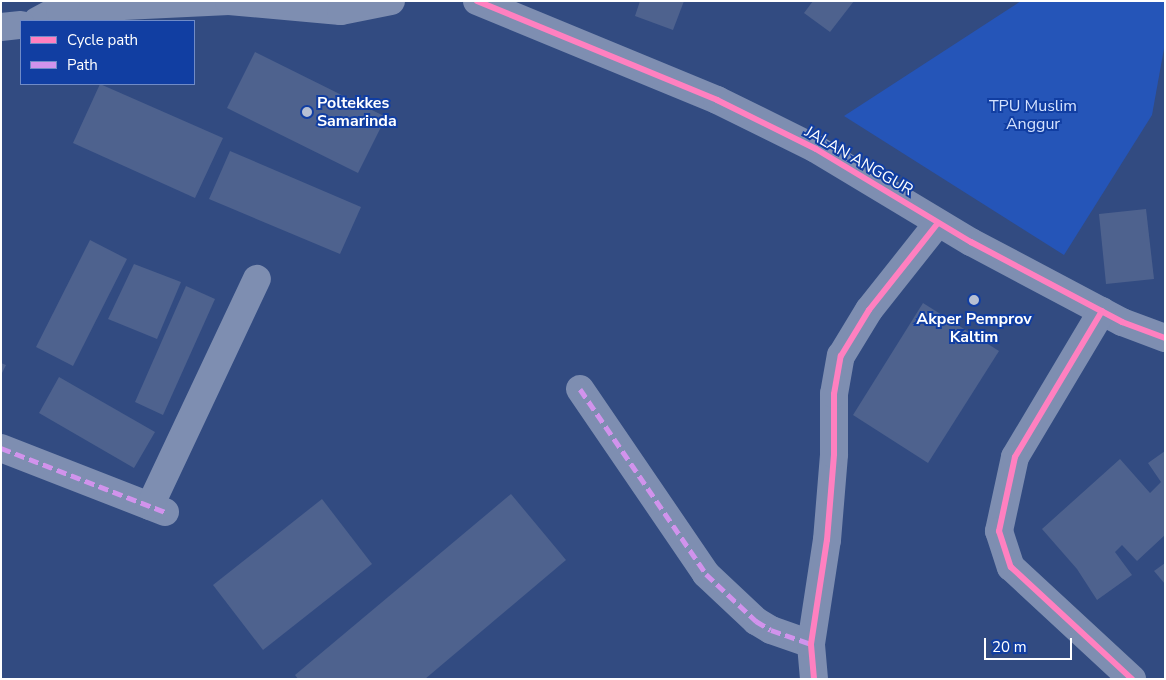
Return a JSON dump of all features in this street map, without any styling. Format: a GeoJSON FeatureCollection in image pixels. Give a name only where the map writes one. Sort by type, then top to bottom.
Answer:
{"type":"FeatureCollection","features":[{"type":"Feature","properties":{"kind":"street"},"geometry":{"type":"LineString","coordinates":[[54,10],[229,2],[341,11],[391,1]]}},
{"type":"Feature","properties":{"kind":"street","name":"JALAN ANGGUR"},"geometry":{"type":"LineString","coordinates":[[477,1],[717,100],[816,149],[938,224],[1102,311],[1165,338]]}},
{"type":"Feature","properties":{"kind":"street"},"geometry":{"type":"LineString","coordinates":[[1,27],[20,25]]}},
{"type":"Feature","properties":{"kind":"street"},"geometry":{"type":"LineString","coordinates":[[814,679],[811,644],[827,540],[834,454],[834,394],[841,356],[869,310],[938,224]]}},
{"type":"Feature","properties":{"kind":"street"},"geometry":{"type":"LineString","coordinates":[[1,448],[158,509],[257,279]]}},
{"type":"Feature","properties":{"kind":"street"},"geometry":{"type":"LineString","coordinates":[[1102,311],[1015,457],[999,531],[1011,567],[1132,679]]}},
{"type":"Feature","properties":{"kind":"street"},"geometry":{"type":"LineString","coordinates":[[580,389],[706,574],[756,621],[811,644]]}},
{"type":"Feature","properties":{"kind":"green space","name":"TPU Muslim Anggur"},"geometry":{"type":"Polygon","coordinates":[[[1021,1],[1165,1],[1165,43],[1152,115],[1064,255],[844,116],[1021,1]]]}},
{"type":"Feature","properties":{"kind":"building"},"geometry":{"type":"Polygon","coordinates":[[[640,1],[684,1],[673,30],[635,16],[640,1]]]}},
{"type":"Feature","properties":{"kind":"building"},"geometry":{"type":"Polygon","coordinates":[[[813,1],[854,1],[830,32],[804,13],[813,1]]]}},
{"type":"Feature","properties":{"kind":"building","name":"Poltekkes Samarinda"},"geometry":{"type":"Polygon","coordinates":[[[255,52],[386,117],[358,173],[227,108],[255,52]]]}},
{"type":"Feature","properties":{"kind":"building"},"geometry":{"type":"Polygon","coordinates":[[[100,85],[223,138],[195,198],[73,143],[100,85]]]}},
{"type":"Feature","properties":{"kind":"building"},"geometry":{"type":"Polygon","coordinates":[[[230,151],[361,207],[340,254],[209,199],[230,151]]]}},
{"type":"Feature","properties":{"kind":"building"},"geometry":{"type":"Polygon","coordinates":[[[1146,209],[1154,279],[1106,284],[1099,214],[1146,209]]]}},
{"type":"Feature","properties":{"kind":"building"},"geometry":{"type":"Polygon","coordinates":[[[90,240],[127,259],[73,366],[36,347],[90,240]]]}},
{"type":"Feature","properties":{"kind":"building"},"geometry":{"type":"Polygon","coordinates":[[[134,264],[181,282],[157,339],[108,319],[134,264]]]}},
{"type":"Feature","properties":{"kind":"building"},"geometry":{"type":"Polygon","coordinates":[[[186,286],[215,299],[163,415],[135,402],[186,286]]]}},
{"type":"Feature","properties":{"kind":"building"},"geometry":{"type":"Polygon","coordinates":[[[923,303],[999,351],[928,463],[853,415],[923,303]]]}},
{"type":"Feature","properties":{"kind":"building"},"geometry":{"type":"Polygon","coordinates":[[[1,363],[6,365],[1,375],[1,363]]]}},
{"type":"Feature","properties":{"kind":"building"},"geometry":{"type":"Polygon","coordinates":[[[59,377],[155,432],[134,468],[39,413],[59,377]]]}},
{"type":"Feature","properties":{"kind":"building"},"geometry":{"type":"Polygon","coordinates":[[[1165,451],[1165,535],[1137,561],[1122,545],[1115,552],[1132,575],[1097,600],[1077,569],[1042,529],[1120,459],[1150,493],[1161,482],[1148,463],[1165,451]]]}},
{"type":"Feature","properties":{"kind":"building"},"geometry":{"type":"Polygon","coordinates":[[[511,494],[566,560],[425,679],[298,679],[295,675],[511,494]]]}},
{"type":"Feature","properties":{"kind":"building"},"geometry":{"type":"Polygon","coordinates":[[[322,499],[372,564],[263,650],[213,585],[322,499]]]}},
{"type":"Feature","properties":{"kind":"building"},"geometry":{"type":"Polygon","coordinates":[[[1165,563],[1165,584],[1154,571],[1165,563]]]}},
{"type":"Feature","properties":{"kind":"marked path"},"geometry":{"type":"LineString","coordinates":[[580,389],[706,574],[756,621],[771,630],[811,644]]}},
{"type":"Feature","properties":{"kind":"marked path"},"geometry":{"type":"LineString","coordinates":[[1,448],[165,512]]}},
{"type":"Feature","properties":{"kind":"cycle path"},"geometry":{"type":"LineString","coordinates":[[477,1],[717,100],[816,149],[971,242],[1122,322],[1165,338]]}},
{"type":"Feature","properties":{"kind":"cycle path"},"geometry":{"type":"LineString","coordinates":[[814,679],[811,644],[827,540],[834,454],[834,394],[841,356],[869,310],[938,223]]}},
{"type":"Feature","properties":{"kind":"cycle path"},"geometry":{"type":"LineString","coordinates":[[1102,311],[1015,457],[999,531],[1011,567],[1132,679]]}},
{"type":"Feature","properties":{"kind":"place","name":"Poltekkes Samarinda"},"geometry":{"type":"Point","coordinates":[307,112]}},
{"type":"Feature","properties":{"kind":"place","name":"Akper Pemprov Kaltim"},"geometry":{"type":"Point","coordinates":[974,300]}}]}
